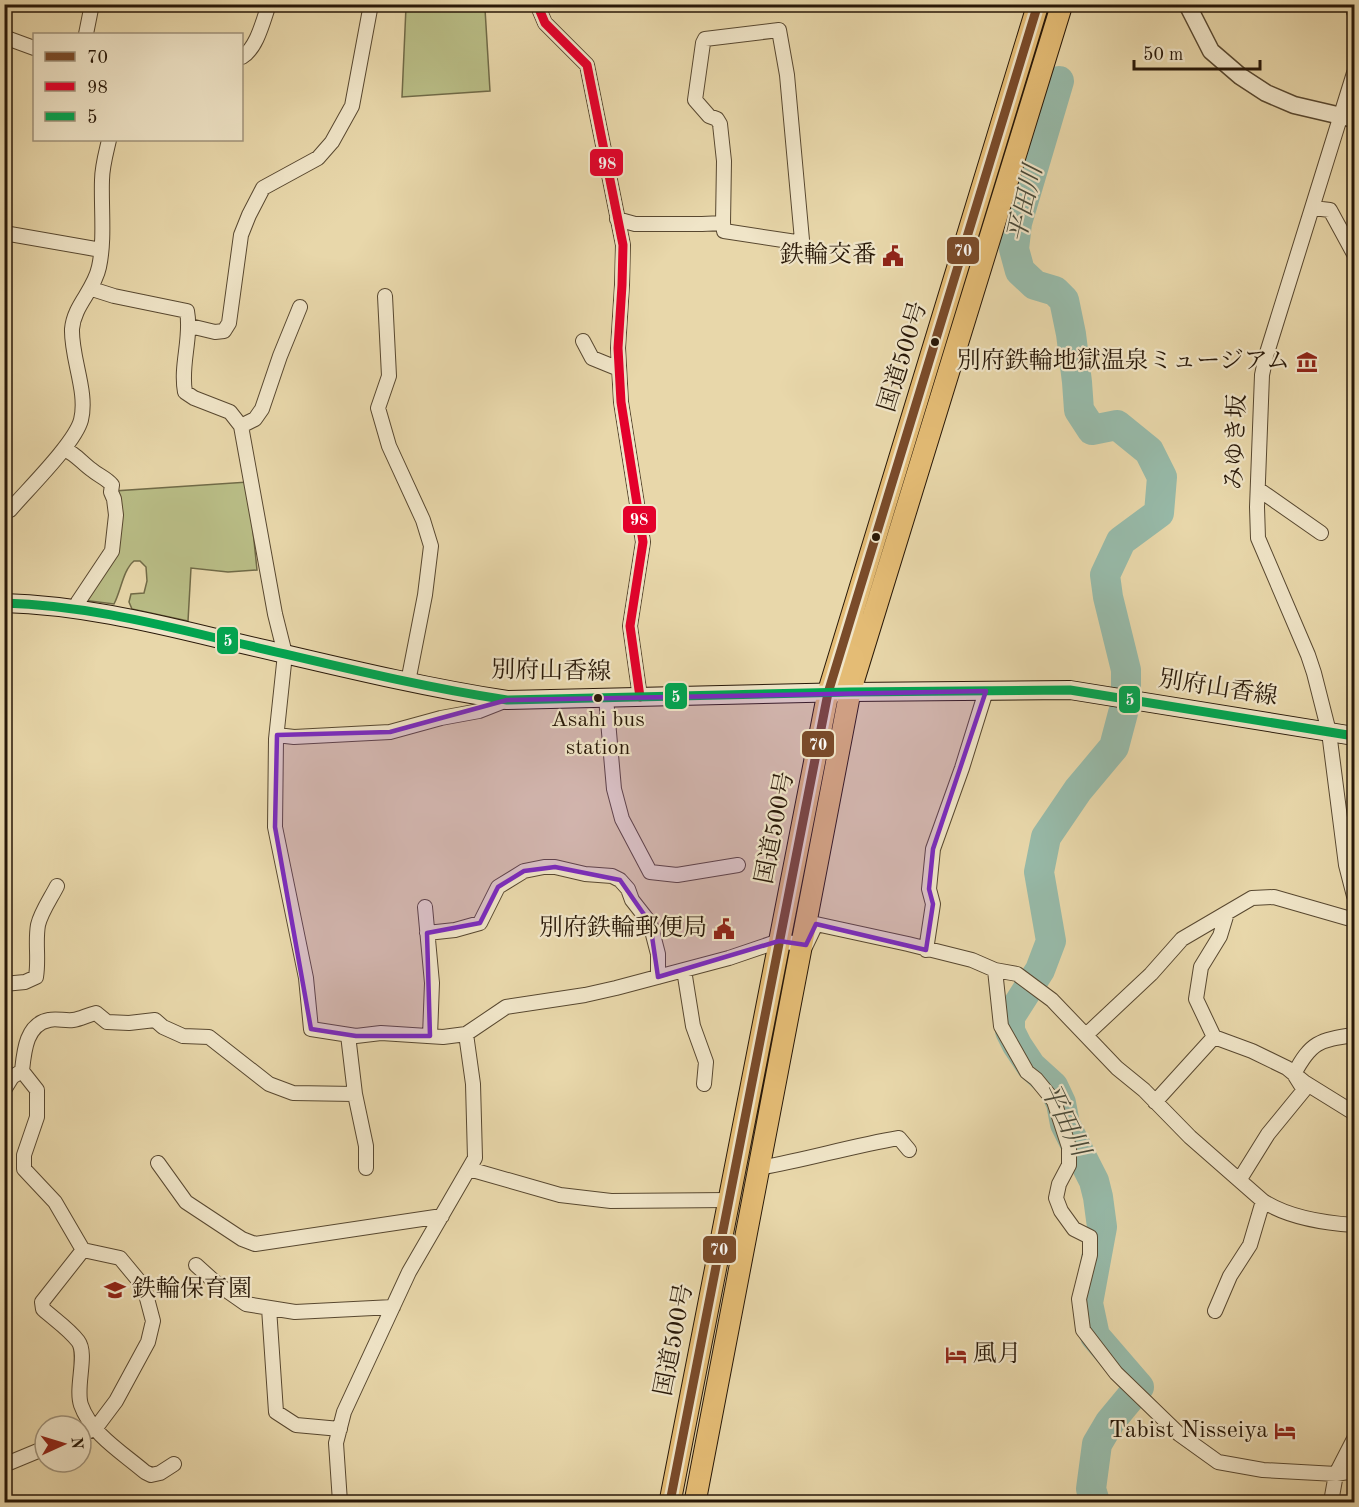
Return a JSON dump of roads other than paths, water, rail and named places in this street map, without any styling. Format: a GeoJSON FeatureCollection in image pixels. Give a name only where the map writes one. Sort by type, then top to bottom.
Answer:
{"type":"FeatureCollection","features":[{"type":"Feature","properties":{"kind":"highway","name":"国道500号"},"geometry":{"type":"LineString","coordinates":[[670,1503],[828,693],[1038,4]]}},
{"type":"Feature","properties":{"kind":"highway","name":"国道500号"},"geometry":{"type":"LineString","coordinates":[[695,1503],[850,692],[1062,4]]}},
{"type":"Feature","properties":{"kind":"main road","name":"別府山香線"},"geometry":{"type":"LineString","coordinates":[[4,603],[34,604],[128,617],[408,682],[507,700],[850,692],[1070,690],[1354,736]]}},
{"type":"Feature","properties":{"kind":"street"},"geometry":{"type":"LineString","coordinates":[[86,33],[92,4]]}},
{"type":"Feature","properties":{"kind":"street"},"geometry":{"type":"LineString","coordinates":[[243,56],[251,48],[260,30],[269,4]]}},
{"type":"Feature","properties":{"kind":"street"},"geometry":{"type":"LineString","coordinates":[[189,326],[215,332],[224,331],[230,324],[241,235],[249,215],[263,188],[318,158],[332,142],[352,106],[371,4]]}},
{"type":"Feature","properties":{"kind":"street"},"geometry":{"type":"LineString","coordinates":[[537,4],[545,22],[587,66],[623,245],[618,348],[626,442],[643,542],[630,626],[640,697]]}},
{"type":"Feature","properties":{"kind":"street"},"geometry":{"type":"LineString","coordinates":[[1186,4],[1211,51],[1240,75],[1266,93],[1294,105],[1348,118]]}},
{"type":"Feature","properties":{"kind":"street"},"geometry":{"type":"LineString","coordinates":[[1353,4],[1354,12]]}},
{"type":"Feature","properties":{"kind":"street"},"geometry":{"type":"LineString","coordinates":[[779,30],[787,75],[802,240],[796,242],[724,231],[723,223],[724,161],[720,124],[717,119],[709,116],[695,100],[703,43],[705,39],[779,30]]}},
{"type":"Feature","properties":{"kind":"street"},"geometry":{"type":"LineString","coordinates":[[4,37],[33,48]]}},
{"type":"Feature","properties":{"kind":"street","name":"みゆき坂"},"geometry":{"type":"LineString","coordinates":[[1354,73],[1348,118],[1313,208],[1264,365],[1258,489],[1258,538],[1308,655],[1329,732],[1346,865],[1354,896]]}},
{"type":"Feature","properties":{"kind":"street"},"geometry":{"type":"LineString","coordinates":[[4,512],[10,510],[64,449],[81,421],[81,393],[72,329],[76,310],[92,289],[100,267],[102,177],[109,141]]}},
{"type":"Feature","properties":{"kind":"street"},"geometry":{"type":"LineString","coordinates":[[1313,208],[1330,210],[1354,254]]}},
{"type":"Feature","properties":{"kind":"street"},"geometry":{"type":"LineString","coordinates":[[618,219],[634,224],[723,223]]}},
{"type":"Feature","properties":{"kind":"street"},"geometry":{"type":"LineString","coordinates":[[4,233],[101,250]]}},
{"type":"Feature","properties":{"kind":"street"},"geometry":{"type":"LineString","coordinates":[[92,289],[114,296],[186,311],[189,326],[183,380],[185,392],[194,398],[230,412],[241,426],[275,614],[285,654],[277,735],[275,827],[306,978],[311,1029],[356,1036],[381,1033],[443,1037],[466,1034],[506,1007],[585,995],[729,958],[779,941],[806,945],[816,924],[908,944],[972,960],[995,970],[1017,974],[1040,990],[1116,1068],[1263,1201],[1271,1206],[1322,1223],[1354,1225]]}},
{"type":"Feature","properties":{"kind":"street"},"geometry":{"type":"LineString","coordinates":[[385,296],[389,376],[378,408],[389,446],[423,520],[431,546],[425,596],[408,682]]}},
{"type":"Feature","properties":{"kind":"street"},"geometry":{"type":"LineString","coordinates":[[241,426],[255,418],[262,409],[300,307]]}},
{"type":"Feature","properties":{"kind":"street"},"geometry":{"type":"LineString","coordinates":[[583,341],[592,358],[619,369]]}},
{"type":"Feature","properties":{"kind":"street"},"geometry":{"type":"LineString","coordinates":[[64,449],[73,453],[112,485],[111,492],[116,515],[112,551],[75,610]]}},
{"type":"Feature","properties":{"kind":"street"},"geometry":{"type":"LineString","coordinates":[[1258,489],[1321,532]]}},
{"type":"Feature","properties":{"kind":"street"},"geometry":{"type":"LineString","coordinates":[[926,950],[933,904],[929,889],[933,849],[986,691]]}},
{"type":"Feature","properties":{"kind":"street"},"geometry":{"type":"LineString","coordinates":[[606,698],[614,789],[622,819],[650,872],[677,875],[738,866]]}},
{"type":"Feature","properties":{"kind":"street"},"geometry":{"type":"LineString","coordinates":[[277,735],[294,737],[390,732],[441,718],[479,711],[507,700]]}},
{"type":"Feature","properties":{"kind":"street"},"geometry":{"type":"LineString","coordinates":[[427,933],[455,930],[480,923],[498,887],[524,871],[555,867],[585,874],[612,876],[620,880],[628,889],[632,900],[650,923],[657,954],[658,977]]}},
{"type":"Feature","properties":{"kind":"street"},"geometry":{"type":"LineString","coordinates":[[4,984],[25,982],[36,976],[39,960],[37,944],[39,923],[57,886]]}},
{"type":"Feature","properties":{"kind":"street"},"geometry":{"type":"LineString","coordinates":[[1086,1035],[1151,974],[1182,939],[1252,898],[1274,897],[1354,920]]}},
{"type":"Feature","properties":{"kind":"street"},"geometry":{"type":"LineString","coordinates":[[425,907],[432,983],[430,1036]]}},
{"type":"Feature","properties":{"kind":"street"},"geometry":{"type":"LineString","coordinates":[[1227,913],[1220,936],[1201,967],[1196,999],[1214,1037],[1252,1051],[1287,1068],[1304,1082],[1354,1113]]}},
{"type":"Feature","properties":{"kind":"street"},"geometry":{"type":"LineString","coordinates":[[684,970],[693,1026],[706,1062],[704,1084]]}},
{"type":"Feature","properties":{"kind":"street"},"geometry":{"type":"LineString","coordinates":[[995,970],[1001,1026],[1026,1071],[1036,1079],[1054,1101],[1069,1147],[1069,1165],[1059,1184],[1056,1198],[1061,1211],[1074,1229],[1090,1237],[1090,1255],[1079,1299],[1083,1330],[1129,1387],[1179,1434],[1218,1462],[1263,1470],[1336,1474],[1354,1471]]}},
{"type":"Feature","properties":{"kind":"street"},"geometry":{"type":"LineString","coordinates":[[95,1429],[116,1401],[148,1342],[153,1321],[144,1287],[120,1258],[82,1250],[56,1202],[24,1169],[24,1155],[37,1117],[37,1090],[22,1071],[23,1053],[29,1034],[37,1025],[52,1019],[70,1020],[96,1013],[107,1022],[129,1023],[155,1020],[163,1027],[183,1036],[209,1037],[269,1084],[293,1093],[355,1094]]}},
{"type":"Feature","properties":{"kind":"street"},"geometry":{"type":"LineString","coordinates":[[340,1503],[336,1443],[344,1412],[409,1272],[475,1158],[473,1084],[466,1034]]}},
{"type":"Feature","properties":{"kind":"street"},"geometry":{"type":"LineString","coordinates":[[348,1035],[355,1094],[366,1146],[366,1168]]}},
{"type":"Feature","properties":{"kind":"street"},"geometry":{"type":"LineString","coordinates":[[1294,1074],[1302,1059],[1315,1044],[1331,1038],[1354,1035]]}},
{"type":"Feature","properties":{"kind":"street"},"geometry":{"type":"LineString","coordinates":[[1155,1102],[1214,1037]]}},
{"type":"Feature","properties":{"kind":"street"},"geometry":{"type":"LineString","coordinates":[[4,1090],[12,1077],[22,1071]]}},
{"type":"Feature","properties":{"kind":"street"},"geometry":{"type":"LineString","coordinates":[[1240,1179],[1268,1134],[1304,1090],[1294,1074]]}},
{"type":"Feature","properties":{"kind":"street"},"geometry":{"type":"LineString","coordinates":[[759,1168],[898,1138],[909,1150]]}},
{"type":"Feature","properties":{"kind":"street"},"geometry":{"type":"LineString","coordinates":[[158,1163],[186,1202],[242,1239],[255,1244],[442,1216]]}},
{"type":"Feature","properties":{"kind":"street"},"geometry":{"type":"LineString","coordinates":[[469,1168],[560,1195],[611,1201],[729,1200]]}},
{"type":"Feature","properties":{"kind":"street"},"geometry":{"type":"LineString","coordinates":[[1215,1311],[1230,1276],[1250,1245],[1263,1201]]}},
{"type":"Feature","properties":{"kind":"street"},"geometry":{"type":"LineString","coordinates":[[82,1250],[42,1302],[43,1309],[79,1342],[82,1352],[78,1389],[80,1403],[95,1429],[151,1475],[160,1473],[174,1464]]}},
{"type":"Feature","properties":{"kind":"street"},"geometry":{"type":"LineString","coordinates":[[196,1265],[216,1283],[246,1304],[295,1312],[393,1307]]}},
{"type":"Feature","properties":{"kind":"street"},"geometry":{"type":"LineString","coordinates":[[268,1308],[276,1412],[296,1425],[340,1429]]}},
{"type":"Feature","properties":{"kind":"street"},"geometry":{"type":"LineString","coordinates":[[1331,1503],[1336,1474],[1354,1439]]}},
{"type":"Feature","properties":{"kind":"street"},"geometry":{"type":"LineString","coordinates":[[4,1465],[33,1453]]}},
{"type":"Feature","properties":{"kind":"waterway","name":"平田川"},"geometry":{"type":"LineString","coordinates":[[1059,81],[1017,223],[1014,249],[1020,271],[1035,285],[1055,291],[1064,300],[1071,334],[1079,410],[1092,430],[1117,425],[1149,451],[1162,477],[1159,513],[1121,541],[1105,575],[1108,597],[1126,670],[1126,695]]}},
{"type":"Feature","properties":{"kind":"waterway","name":"平田川"},"geometry":{"type":"LineString","coordinates":[[1095,1502],[1091,1489],[1097,1444],[1110,1422],[1139,1387],[1095,1336],[1088,1303],[1102,1227],[1094,1181],[1065,1124],[1061,1103],[1053,1086],[1031,1066],[1017,1045],[1010,1031],[1010,1017],[1040,970],[1051,941],[1039,872],[1046,837],[1078,790],[1114,747],[1123,713]]}},
{"type":"Feature","properties":{"kind":"place","name":"鉄輪交番"},"geometry":{"type":"Point","coordinates":[893,256]}},
{"type":"Feature","properties":{"kind":"place","name":"別府鉄輪地獄温泉ミュージアム"},"geometry":{"type":"Point","coordinates":[1307,362]}},
{"type":"Feature","properties":{"kind":"place","name":"Asahi bus station"},"geometry":{"type":"Point","coordinates":[598,698]}},
{"type":"Feature","properties":{"kind":"place","name":"別府鉄輪郵便局"},"geometry":{"type":"Point","coordinates":[724,929]}},
{"type":"Feature","properties":{"kind":"place","name":"鉄輪保育園"},"geometry":{"type":"Point","coordinates":[115,1290]}},
{"type":"Feature","properties":{"kind":"place","name":"風月"},"geometry":{"type":"Point","coordinates":[956,1355]}},
{"type":"Feature","properties":{"kind":"place","name":"Tabist Nisseiya"},"geometry":{"type":"Point","coordinates":[1285,1431]}}]}
